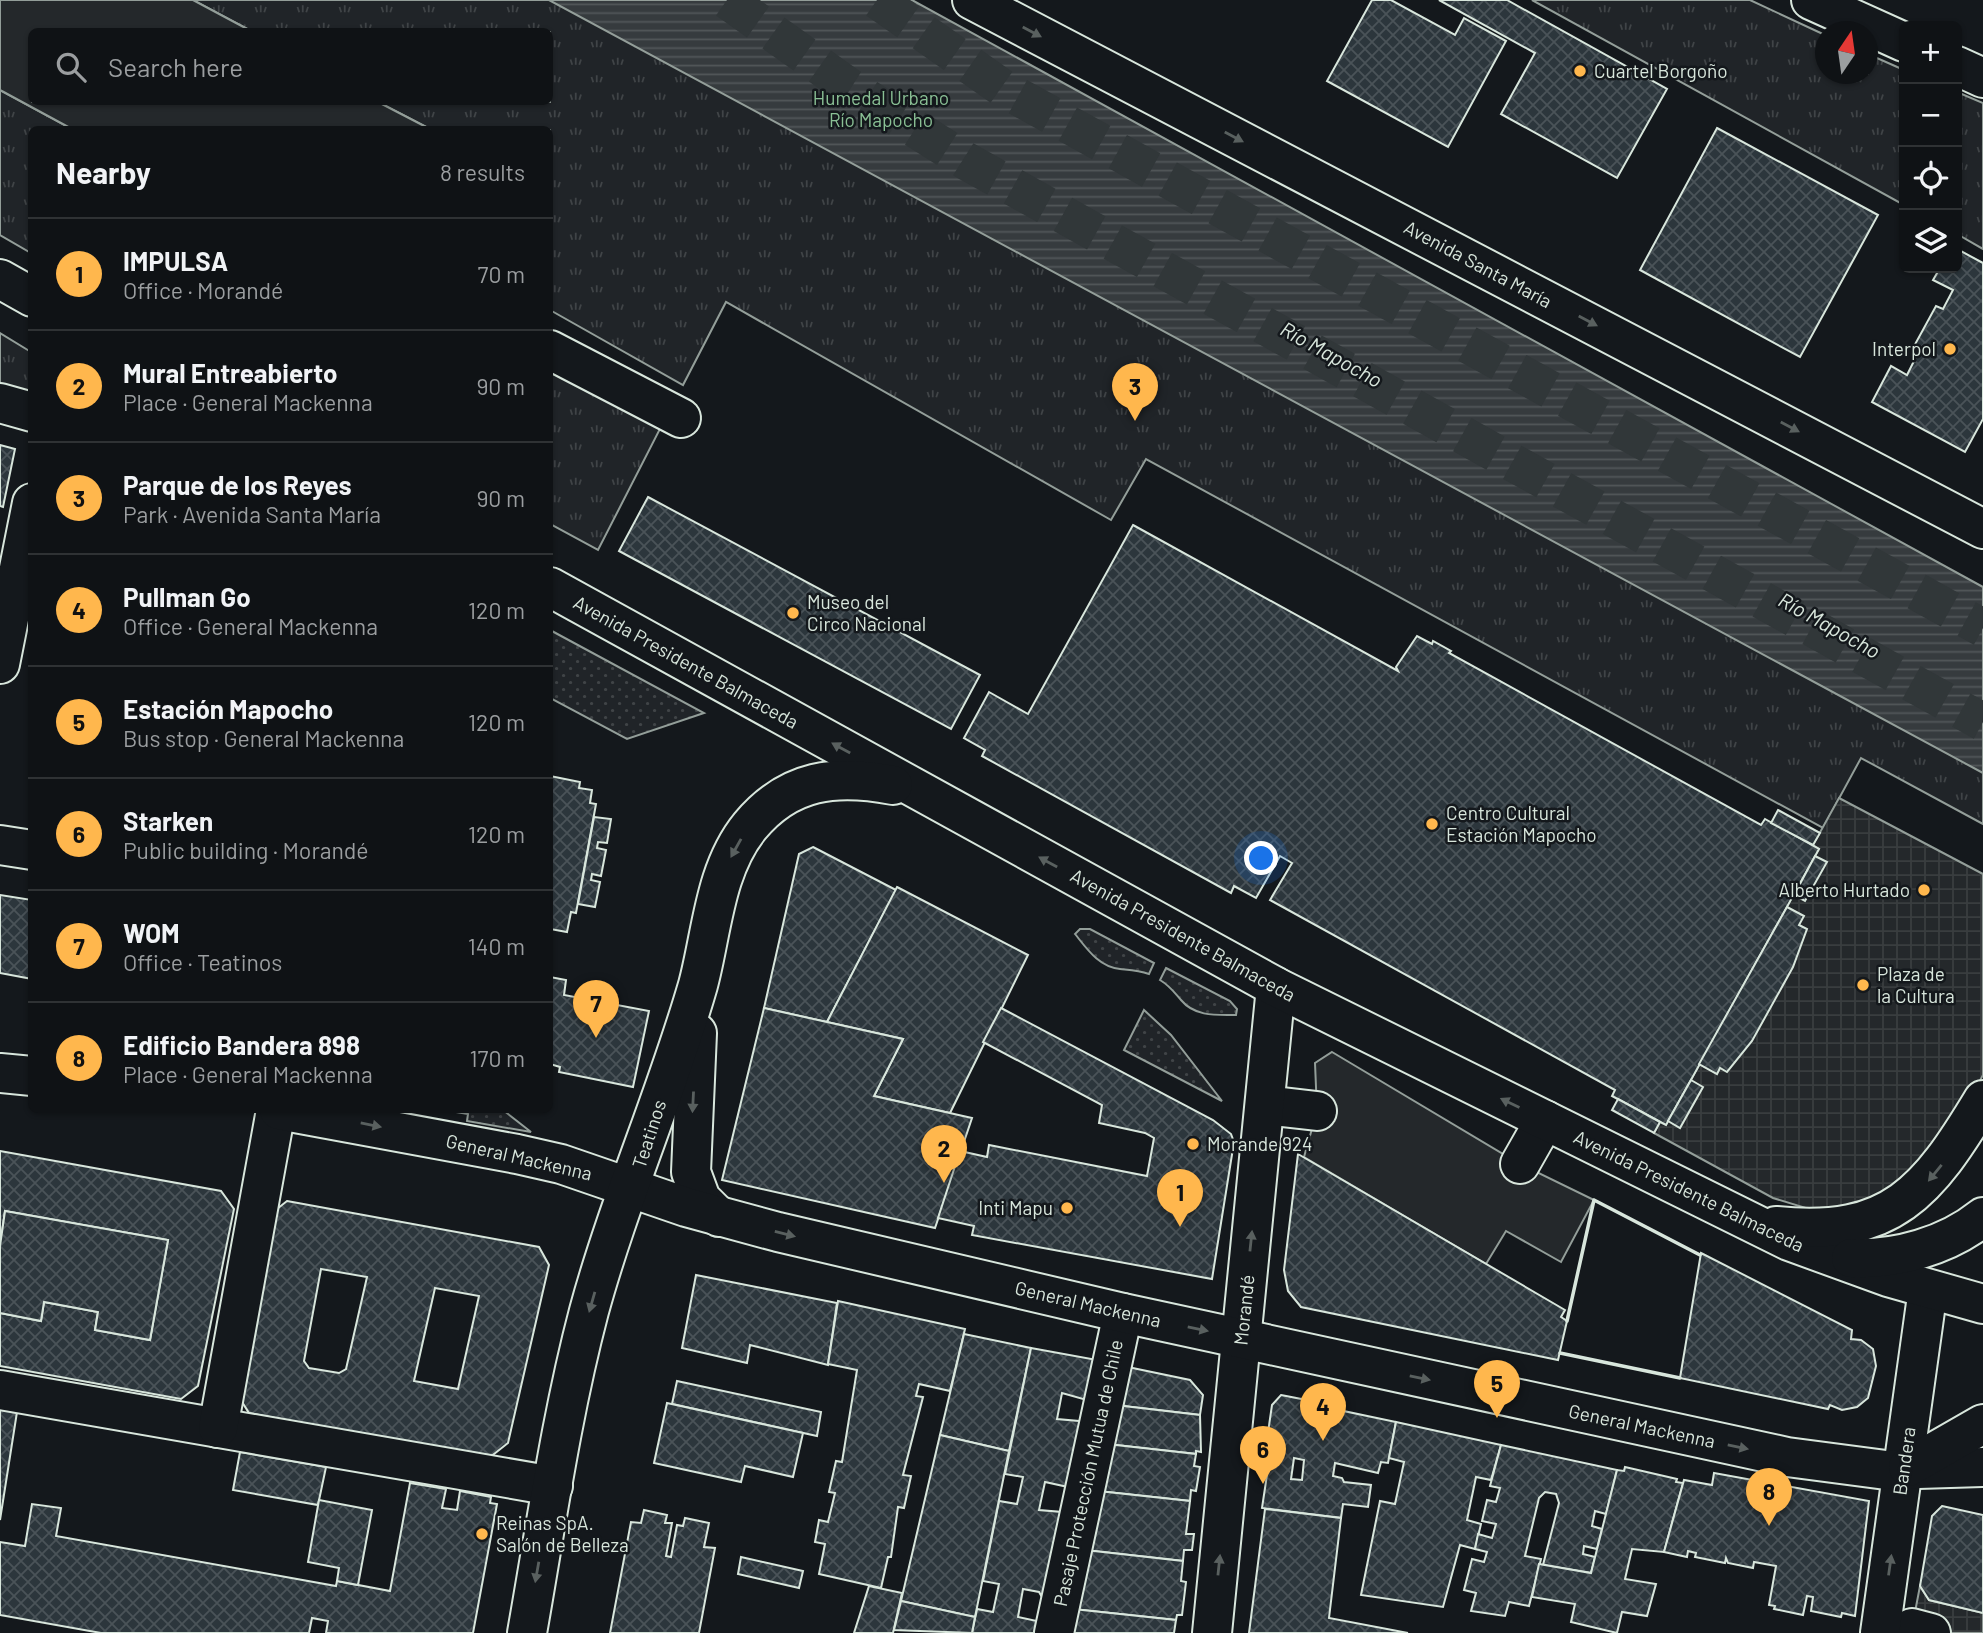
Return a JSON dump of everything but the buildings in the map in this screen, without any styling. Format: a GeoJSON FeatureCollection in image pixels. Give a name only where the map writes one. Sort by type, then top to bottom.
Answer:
{"type":"FeatureCollection","features":[{"type":"Feature","properties":{"kind":"main road","name":"Avenida Santa María"},"geometry":{"type":"LineString","coordinates":[[972,0],[1983,529]]}},
{"type":"Feature","properties":{"kind":"main road"},"geometry":{"type":"LineString","coordinates":[[1811,0],[1899,40]]}},
{"type":"Feature","properties":{"kind":"main road"},"geometry":{"type":"LineString","coordinates":[[1962,68],[1983,78]]}},
{"type":"Feature","properties":{"kind":"main road"},"geometry":{"type":"LineString","coordinates":[[0,279],[28,295]]}},
{"type":"Feature","properties":{"kind":"main road"},"geometry":{"type":"LineString","coordinates":[[553,352],[681,418]]}},
{"type":"Feature","properties":{"kind":"main road"},"geometry":{"type":"LineString","coordinates":[[0,403],[28,411]]}},
{"type":"Feature","properties":{"kind":"main road"},"geometry":{"type":"LineString","coordinates":[[0,664],[28,523]]}},
{"type":"Feature","properties":{"kind":"main road","name":"Avenida Presidente Balmaceda"},"geometry":{"type":"LineString","coordinates":[[553,589],[1276,987],[1747,1221],[1830,1257],[1983,1304]]}},
{"type":"Feature","properties":{"kind":"main road","name":"Teatinos"},"geometry":{"type":"LineString","coordinates":[[527,1633],[553,1486],[589,1312],[698,985],[728,862],[739,841],[765,810],[807,785],[836,779],[864,779],[922,792]]}},
{"type":"Feature","properties":{"kind":"main road"},"geometry":{"type":"LineString","coordinates":[[0,845],[28,849]]}},
{"type":"Feature","properties":{"kind":"main road"},"geometry":{"type":"LineString","coordinates":[[698,985],[691,1172],[701,1199],[719,1217]]}},
{"type":"Feature","properties":{"kind":"main road","name":"Morandé"},"geometry":{"type":"LineString","coordinates":[[1212,1633],[1276,987]]}},
{"type":"Feature","properties":{"kind":"main road"},"geometry":{"type":"LineString","coordinates":[[0,1073],[28,1076]]}},
{"type":"Feature","properties":{"kind":"main road"},"geometry":{"type":"LineString","coordinates":[[1747,1221],[1792,1228],[1826,1228],[1861,1222],[1885,1213],[1911,1197],[1931,1178],[1958,1142],[1983,1100]]}},
{"type":"Feature","properties":{"kind":"main road"},"geometry":{"type":"LineString","coordinates":[[1265,1105],[1317,1111]]}},
{"type":"Feature","properties":{"kind":"main road"},"geometry":{"type":"LineString","coordinates":[[218,1428],[277,1113]]}},
{"type":"Feature","properties":{"kind":"main road","name":"General Mackenna"},"geometry":{"type":"LineString","coordinates":[[294,1113],[561,1164],[719,1217],[1123,1313],[1787,1457],[1847,1467],[1903,1470],[1983,1467]]}},
{"type":"Feature","properties":{"kind":"main road"},"geometry":{"type":"LineString","coordinates":[[1520,1164],[1545,1120]]}},
{"type":"Feature","properties":{"kind":"main road"},"geometry":{"type":"LineString","coordinates":[[1830,1257],[1870,1259],[1897,1256],[1922,1249],[1983,1217]]}},
{"type":"Feature","properties":{"kind":"main road","name":"Bandera"},"geometry":{"type":"LineString","coordinates":[[1908,1631],[1903,1470],[1928,1289]]}},
{"type":"Feature","properties":{"kind":"main road","name":"Pasaje Protección Mutua de Chile"},"geometry":{"type":"LineString","coordinates":[[1054,1633],[1123,1313]]}},
{"type":"Feature","properties":{"kind":"main road"},"geometry":{"type":"LineString","coordinates":[[0,1390],[553,1486]]}},
{"type":"Feature","properties":{"kind":"main road"},"geometry":{"type":"LineString","coordinates":[[1903,1470],[1983,1424]]}},
{"type":"Feature","properties":{"kind":"green space","name":"Humedal Urbano Río Mapocho"},"geometry":{"type":"Polygon","coordinates":[[[193,0],[906,0],[1983,591],[1983,824],[1861,758],[1823,828],[1146,459],[1111,520],[726,302],[683,385],[553,312],[553,126],[424,126],[384,105],[553,105],[553,28],[245,28],[193,0]]]}},
{"type":"Feature","properties":{"kind":"green space"},"geometry":{"type":"Polygon","coordinates":[[[1532,0],[1750,0],[1815,30],[1815,84],[1878,84],[1878,58],[1899,68],[1899,202],[1532,0]]]}},
{"type":"Feature","properties":{"kind":"green space"},"geometry":{"type":"Polygon","coordinates":[[[0,90],[66,126],[28,126],[28,251],[0,235],[0,90]]]}},
{"type":"Feature","properties":{"kind":"green space"},"geometry":{"type":"Polygon","coordinates":[[[1962,94],[1983,103],[1983,249],[1962,237],[1962,94]]]}},
{"type":"Feature","properties":{"kind":"green space"},"geometry":{"type":"Polygon","coordinates":[[[0,333],[28,350],[28,391],[0,383],[0,333]]]}},
{"type":"Feature","properties":{"kind":"green space"},"geometry":{"type":"Polygon","coordinates":[[[553,362],[663,423],[598,550],[553,526],[553,362]]]}},
{"type":"Feature","properties":{"kind":"green space"},"geometry":{"type":"Polygon","coordinates":[[[553,632],[704,713],[627,739],[553,700],[553,632]]]}},
{"type":"Feature","properties":{"kind":"green space"},"geometry":{"type":"Polygon","coordinates":[[[1080,929],[1090,929],[1154,963],[1149,974],[1106,965],[1089,951],[1075,934],[1080,929]]]}},
{"type":"Feature","properties":{"kind":"green space"},"geometry":{"type":"Polygon","coordinates":[[[1166,968],[1230,1001],[1237,1009],[1236,1015],[1207,1014],[1187,1006],[1160,980],[1166,968]]]}},
{"type":"Feature","properties":{"kind":"green space"},"geometry":{"type":"Polygon","coordinates":[[[1144,1010],[1171,1035],[1222,1101],[1124,1050],[1144,1010]]]}},
{"type":"Feature","properties":{"kind":"green space"},"geometry":{"type":"Polygon","coordinates":[[[462,1113],[507,1113],[531,1132],[467,1121],[468,1114],[462,1113]]]}},
{"type":"Feature","properties":{"kind":"shaded area"},"geometry":{"type":"Polygon","coordinates":[[[0,0],[193,0],[245,28],[28,28],[28,105],[384,105],[424,126],[66,126],[0,90],[0,0]]]}},
{"type":"Feature","properties":{"kind":"shaded area","name":"Plaza de la Cultura"},"geometry":{"type":"Polygon","coordinates":[[[1839,798],[1983,874],[1983,1075],[1968,1103],[1887,1197],[1822,1213],[1773,1198],[1654,1133],[1660,1122],[1666,1125],[1819,849],[1813,845],[1839,798]]]}},
{"type":"Feature","properties":{"kind":"shaded area"},"geometry":{"type":"Polygon","coordinates":[[[1332,1052],[1520,1164],[1594,1200],[1561,1262],[1506,1231],[1486,1264],[1304,1157],[1317,1111],[1315,1063],[1332,1052]]]}},
{"type":"Feature","properties":{"kind":"shaded area"},"geometry":{"type":"Polygon","coordinates":[[[1920,1586],[1929,1600],[1983,1613],[1983,1633],[1911,1633],[1920,1586]]]}},
{"type":"Feature","properties":{"kind":"water","name":"Humedal Urbano Río Mapocho"},"geometry":{"type":"Polygon","coordinates":[[[549,0],[912,0],[1983,587],[1983,773],[549,0]]]}},
{"type":"Feature","properties":{"kind":"tunnel"},"geometry":{"type":"LineString","coordinates":[[727,0],[848,86],[966,161],[1983,722]]}},
{"type":"Feature","properties":{"kind":"tunnel"},"geometry":{"type":"LineString","coordinates":[[877,0],[1004,89],[1983,628]]}},
{"type":"Feature","properties":{"kind":"wall"},"geometry":{"type":"LineString","coordinates":[[1567,1321],[1594,1200],[1700,1255]]}},
{"type":"Feature","properties":{"kind":"wall"},"geometry":{"type":"LineString","coordinates":[[1560,1353],[1680,1378]]}},
{"type":"Feature","properties":{"kind":"place","name":"Cuartel Borgoño"},"geometry":{"type":"Point","coordinates":[1580,71]}},
{"type":"Feature","properties":{"kind":"place","name":"Interpol"},"geometry":{"type":"Point","coordinates":[1950,349]}},
{"type":"Feature","properties":{"kind":"place","name":"Parque de los Reyes"},"geometry":{"type":"Point","coordinates":[1135,421]}},
{"type":"Feature","properties":{"kind":"place","name":"Museo del Circo Nacional"},"geometry":{"type":"Point","coordinates":[793,613]}},
{"type":"Feature","properties":{"kind":"place","name":"Centro Cultural Estación Mapocho"},"geometry":{"type":"Point","coordinates":[1432,824]}},
{"type":"Feature","properties":{"kind":"place","name":"Alberto Hurtado"},"geometry":{"type":"Point","coordinates":[1924,890]}},
{"type":"Feature","properties":{"kind":"place","name":"Plaza de la Cultura"},"geometry":{"type":"Point","coordinates":[1863,985]}},
{"type":"Feature","properties":{"kind":"place","name":"WOM"},"geometry":{"type":"Point","coordinates":[596,1038]}},
{"type":"Feature","properties":{"kind":"place","name":"Morande 924"},"geometry":{"type":"Point","coordinates":[1193,1144]}},
{"type":"Feature","properties":{"kind":"place","name":"Mural Entreabierto"},"geometry":{"type":"Point","coordinates":[944,1183]}},
{"type":"Feature","properties":{"kind":"place","name":"Inti Mapu"},"geometry":{"type":"Point","coordinates":[1067,1208]}},
{"type":"Feature","properties":{"kind":"place","name":"IMPULSA"},"geometry":{"type":"Point","coordinates":[1180,1227]}},
{"type":"Feature","properties":{"kind":"place","name":"Estación Mapocho"},"geometry":{"type":"Point","coordinates":[1497,1418]}},
{"type":"Feature","properties":{"kind":"place","name":"Pullman Go"},"geometry":{"type":"Point","coordinates":[1323,1441]}},
{"type":"Feature","properties":{"kind":"place","name":"Starken"},"geometry":{"type":"Point","coordinates":[1263,1484]}},
{"type":"Feature","properties":{"kind":"place","name":"Edificio Bandera 898"},"geometry":{"type":"Point","coordinates":[1769,1526]}},
{"type":"Feature","properties":{"kind":"place","name":"Reinas SpA. Salón de Belleza"},"geometry":{"type":"Point","coordinates":[482,1534]}},
{"type":"Feature","properties":{"kind":"water label","name":"Río Mapocho"},"geometry":{"type":"Point","coordinates":[1331,355]}},
{"type":"Feature","properties":{"kind":"water label","name":"Río Mapocho"},"geometry":{"type":"Point","coordinates":[1829,626]}}]}
